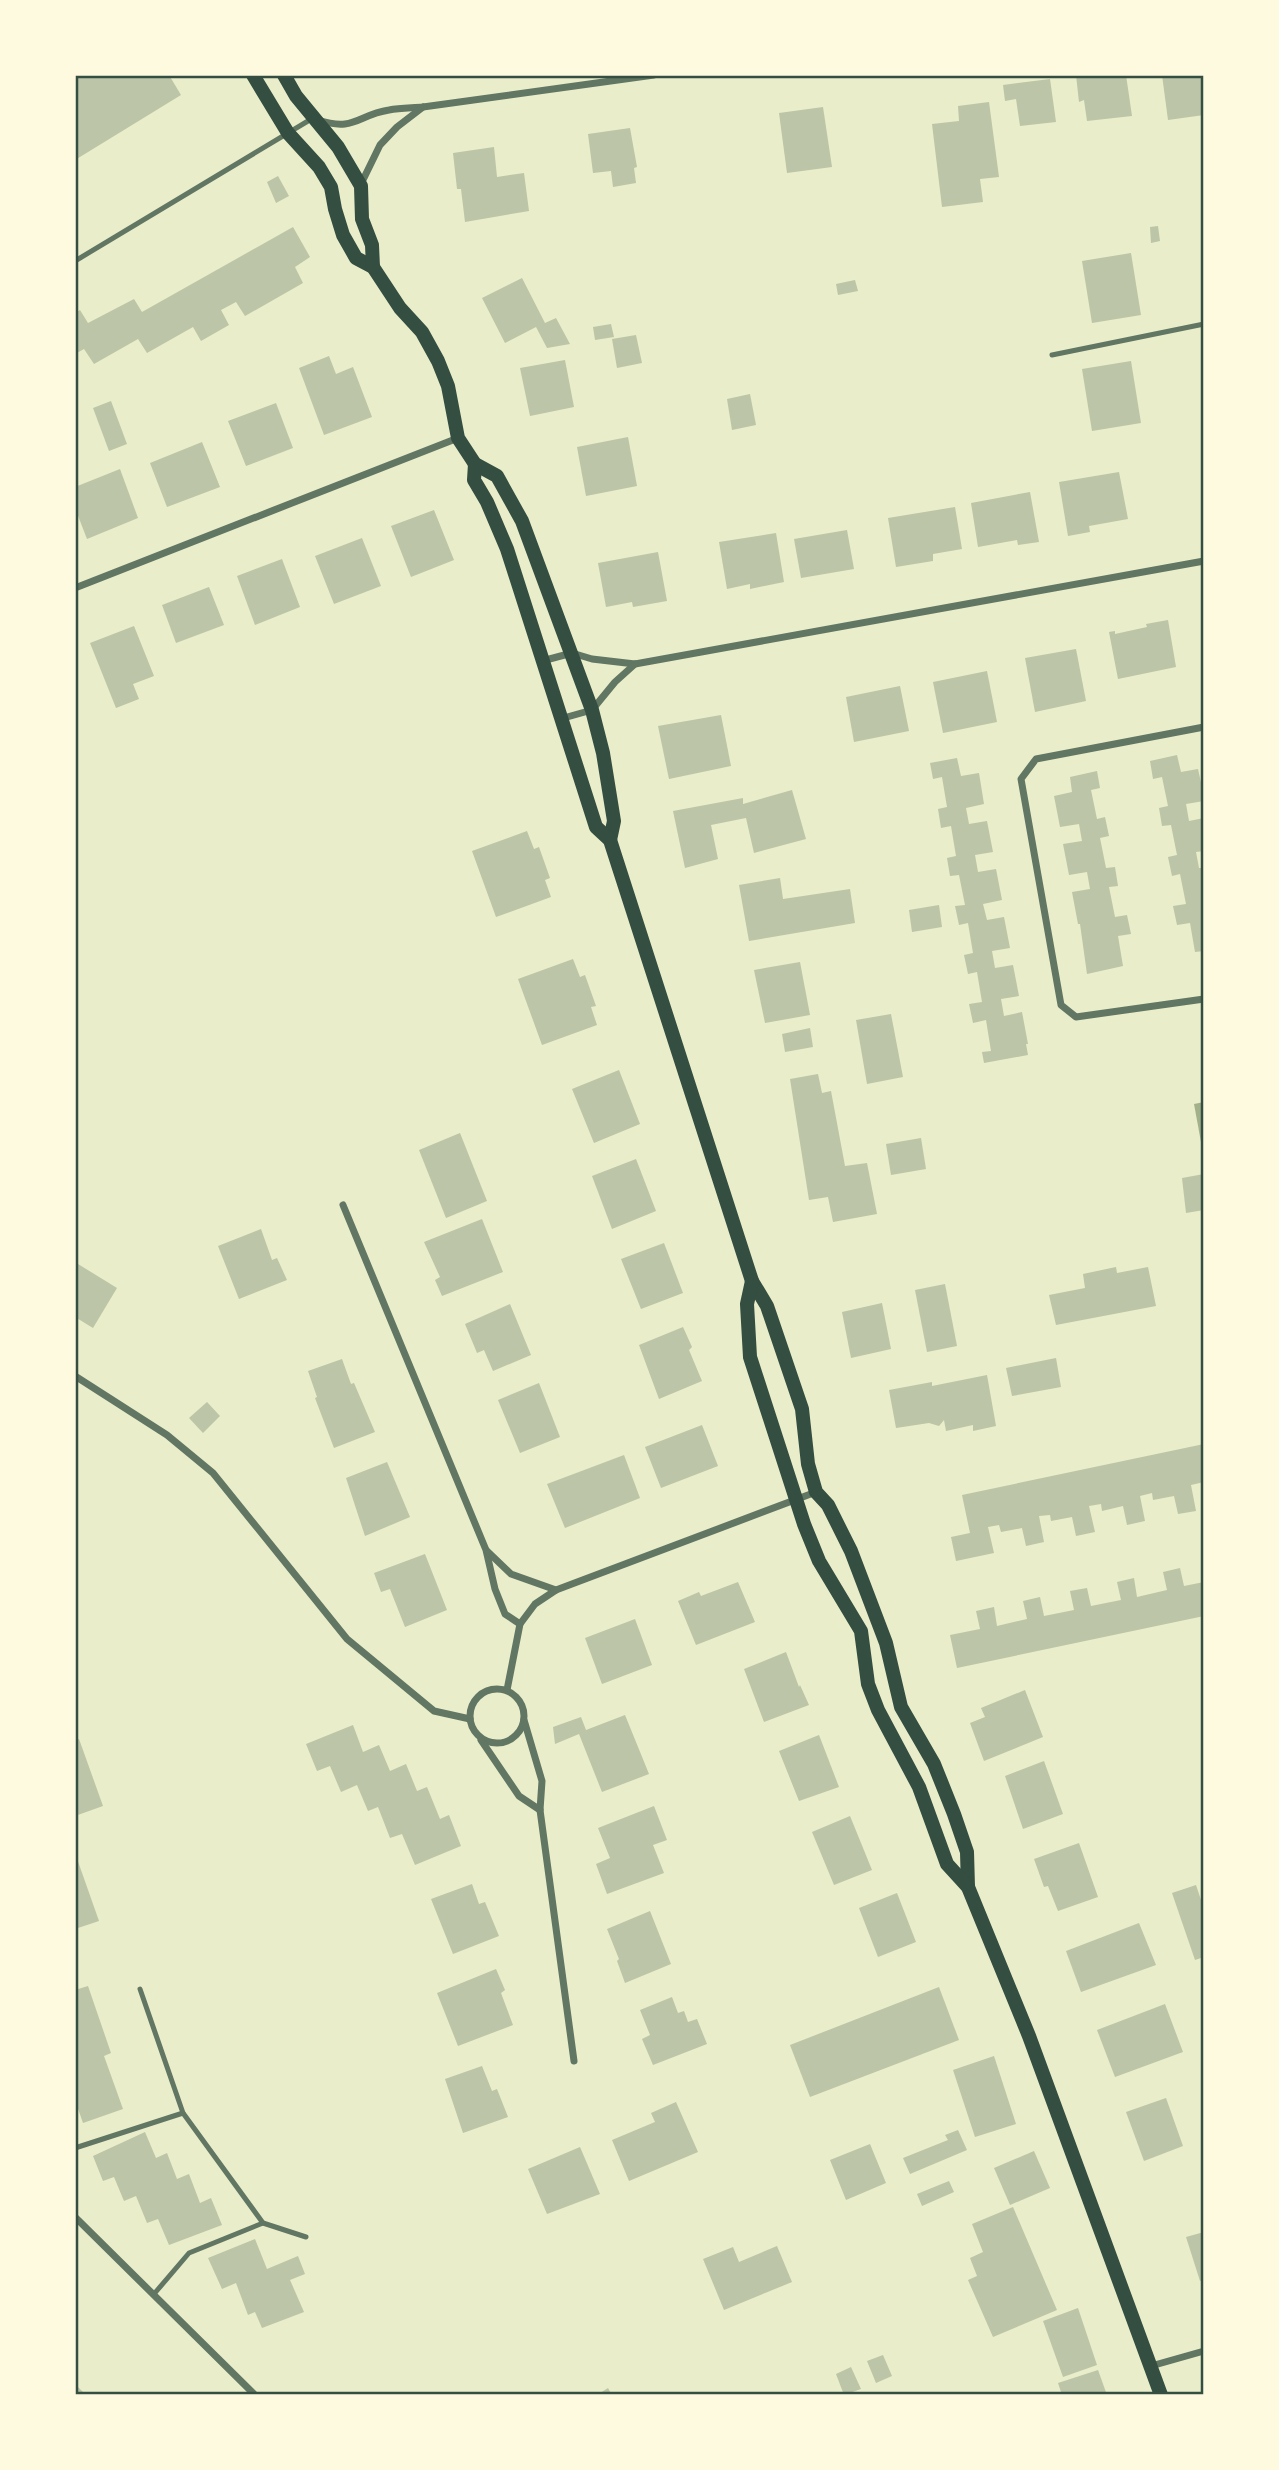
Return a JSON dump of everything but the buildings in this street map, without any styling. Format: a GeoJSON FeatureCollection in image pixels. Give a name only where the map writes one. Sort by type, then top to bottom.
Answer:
{"type":"FeatureCollection","features":[{"type":"Feature","properties":{"kind":"main road"},"geometry":{"type":"LineString","coordinates":[[253,75],[289,133],[319,167],[331,187],[343,235],[356,258],[373,267],[400,308],[422,332],[448,386],[458,438],[475,464],[497,476],[522,521],[592,710],[603,753],[614,821],[610,840]]}},
{"type":"Feature","properties":{"kind":"main road"},"geometry":{"type":"LineString","coordinates":[[284,75],[313,118],[338,147],[360,186],[362,219],[372,245],[373,267]]}},
{"type":"Feature","properties":{"kind":"main road"},"geometry":{"type":"LineString","coordinates":[[475,464],[474,480],[487,502],[507,549],[596,827],[610,840],[752,1281],[767,1306],[802,1409],[808,1464],[816,1492],[828,1505],[851,1551],[886,1643],[901,1707],[934,1764],[954,1814],[967,1852],[968,1887]]}},
{"type":"Feature","properties":{"kind":"main road"},"geometry":{"type":"LineString","coordinates":[[752,1281],[747,1304],[750,1357],[796,1499],[819,1561],[861,1631],[868,1684],[878,1710],[919,1787],[947,1864],[968,1887],[1029,2036],[1161,2395]]}},
{"type":"Feature","properties":{"kind":"street"},"geometry":{"type":"LineString","coordinates":[[313,118],[333,125],[345,125],[387,110],[654,75]]}},
{"type":"Feature","properties":{"kind":"street"},"geometry":{"type":"LineString","coordinates":[[360,186],[380,145],[397,127],[423,107]]}},
{"type":"Feature","properties":{"kind":"street"},"geometry":{"type":"LineString","coordinates":[[75,589],[458,438]]}},
{"type":"Feature","properties":{"kind":"street"},"geometry":{"type":"LineString","coordinates":[[542,661],[572,653],[592,659],[635,664],[1204,561]]}},
{"type":"Feature","properties":{"kind":"street"},"geometry":{"type":"LineString","coordinates":[[560,719],[592,710],[615,682],[635,664]]}},
{"type":"Feature","properties":{"kind":"street"},"geometry":{"type":"LineString","coordinates":[[1204,727],[1036,759],[1021,779],[1061,1005],[1076,1017],[1204,999]]}},
{"type":"Feature","properties":{"kind":"street"},"geometry":{"type":"LineString","coordinates":[[343,1205],[486,1550],[495,1589],[505,1614],[520,1624]]}},
{"type":"Feature","properties":{"kind":"street"},"geometry":{"type":"LineString","coordinates":[[75,1377],[167,1435],[213,1473],[347,1639],[434,1711],[470,1719]]}},
{"type":"Feature","properties":{"kind":"street"},"geometry":{"type":"LineString","coordinates":[[507,1690],[520,1624],[535,1604],[556,1590],[816,1492]]}},
{"type":"Feature","properties":{"kind":"street"},"geometry":{"type":"LineString","coordinates":[[486,1550],[511,1574],[556,1590]]}},
{"type":"Feature","properties":{"kind":"street"},"geometry":{"type":"LineString","coordinates":[[540,1810],[519,1796],[477,1734],[470,1719],[470,1709],[481,1694],[488,1690],[507,1690],[521,1703],[542,1781],[540,1810],[574,2061]]}},
{"type":"Feature","properties":{"kind":"street"},"geometry":{"type":"LineString","coordinates":[[477,1734],[492,1742],[509,1740],[521,1728],[524,1720]]}},
{"type":"Feature","properties":{"kind":"street"},"geometry":{"type":"LineString","coordinates":[[75,2217],[255,2395]]}},
{"type":"Feature","properties":{"kind":"street"},"geometry":{"type":"LineString","coordinates":[[1152,2366],[1204,2351]]}},
{"type":"Feature","properties":{"kind":"lane"},"geometry":{"type":"LineString","coordinates":[[75,261],[313,118]]}},
{"type":"Feature","properties":{"kind":"lane"},"geometry":{"type":"LineString","coordinates":[[1052,355],[1204,324]]}},
{"type":"Feature","properties":{"kind":"lane"},"geometry":{"type":"LineString","coordinates":[[140,1989],[183,2113],[263,2223],[306,2237]]}},
{"type":"Feature","properties":{"kind":"lane"},"geometry":{"type":"LineString","coordinates":[[75,2148],[183,2113]]}},
{"type":"Feature","properties":{"kind":"lane"},"geometry":{"type":"LineString","coordinates":[[154,2294],[189,2253],[263,2223]]}},
{"type":"Feature","properties":{"kind":"shaded area"},"geometry":{"type":"Polygon","coordinates":[[[1204,1102],[1204,1153],[1203,1153],[1194,1104],[1204,1102]]]}}]}
